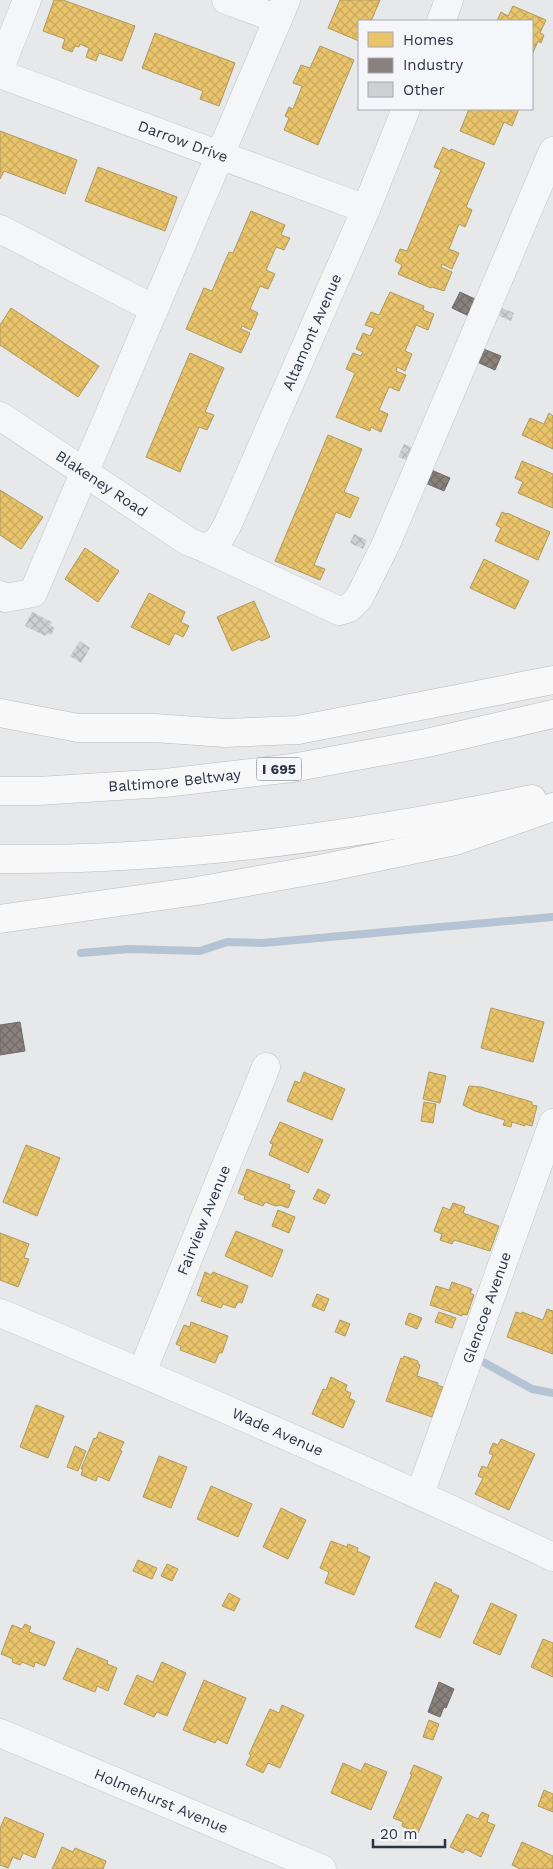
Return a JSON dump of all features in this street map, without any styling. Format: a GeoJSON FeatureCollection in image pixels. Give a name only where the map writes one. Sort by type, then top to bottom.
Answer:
{"type":"FeatureCollection","features":[{"type":"Feature","properties":{"kind":"highway"},"geometry":{"type":"LineString","coordinates":[[0,713],[78,728],[155,728],[225,733],[298,730],[553,680]]}},
{"type":"Feature","properties":{"kind":"highway","name":"Baltimore Beltway"},"geometry":{"type":"LineString","coordinates":[[0,791],[38,791],[165,783],[292,768],[427,742],[553,714]]}},
{"type":"Feature","properties":{"kind":"highway"},"geometry":{"type":"LineString","coordinates":[[0,859],[43,860],[190,851],[313,838],[453,816],[553,795]]}},
{"type":"Feature","properties":{"kind":"highway"},"geometry":{"type":"LineString","coordinates":[[0,919],[197,891],[320,869],[455,841],[553,807]]}},
{"type":"Feature","properties":{"kind":"street"},"geometry":{"type":"LineString","coordinates":[[0,68],[27,0]]}},
{"type":"Feature","properties":{"kind":"street"},"geometry":{"type":"LineString","coordinates":[[0,595],[5,598],[33,593],[282,10],[226,0]]}},
{"type":"Feature","properties":{"kind":"street"},"geometry":{"type":"LineString","coordinates":[[441,20],[449,0]]}},
{"type":"Feature","properties":{"kind":"street","name":"Darrow Drive"},"geometry":{"type":"LineString","coordinates":[[0,74],[366,209]]}},
{"type":"Feature","properties":{"kind":"street","name":"Altamont Avenue"},"geometry":{"type":"LineString","coordinates":[[205,548],[218,541],[227,526],[366,209],[406,110]]}},
{"type":"Feature","properties":{"kind":"street","name":"Blakeney Road"},"geometry":{"type":"LineString","coordinates":[[0,416],[189,542],[339,611],[349,608],[359,598],[386,544],[553,151]]}},
{"type":"Feature","properties":{"kind":"street"},"geometry":{"type":"LineString","coordinates":[[0,229],[154,309]]}},
{"type":"Feature","properties":{"kind":"street","name":"Fairview Avenue"},"geometry":{"type":"LineString","coordinates":[[142,1372],[266,1067]]}},
{"type":"Feature","properties":{"kind":"street","name":"Glencoe Avenue"},"geometry":{"type":"LineString","coordinates":[[420,1494],[553,1123]]}},
{"type":"Feature","properties":{"kind":"street","name":"Wade Avenue"},"geometry":{"type":"LineString","coordinates":[[0,1314],[142,1372],[420,1494],[553,1557]]}},
{"type":"Feature","properties":{"kind":"street","name":"Holmehurst Avenue"},"geometry":{"type":"LineString","coordinates":[[0,1733],[322,1869]]}},
{"type":"Feature","properties":{"kind":"building: Homes"},"geometry":{"type":"Polygon","coordinates":[[[54,0],[63,0],[135,26],[122,61],[99,53],[96,61],[86,57],[89,48],[80,44],[79,47],[75,46],[72,52],[62,48],[65,39],[43,31],[54,0]]]}},
{"type":"Feature","properties":{"kind":"building: Homes"},"geometry":{"type":"Polygon","coordinates":[[[340,0],[380,0],[371,20],[358,20],[358,41],[328,28],[340,0]]]}},
{"type":"Feature","properties":{"kind":"building: Homes"},"geometry":{"type":"Polygon","coordinates":[[[513,6],[546,20],[540,33],[544,35],[541,43],[538,41],[533,53],[533,20],[497,20],[501,12],[508,16],[513,6]]]}},
{"type":"Feature","properties":{"kind":"building: Homes"},"geometry":{"type":"Polygon","coordinates":[[[155,33],[235,63],[219,106],[200,99],[203,91],[142,68],[155,33]]]}},
{"type":"Feature","properties":{"kind":"building: Homes"},"geometry":{"type":"Polygon","coordinates":[[[320,46],[354,60],[318,145],[284,130],[289,118],[285,116],[289,107],[293,109],[302,86],[293,83],[301,65],[310,68],[320,46]]]}},
{"type":"Feature","properties":{"kind":"building: Homes"},"geometry":{"type":"Polygon","coordinates":[[[469,110],[519,110],[512,126],[504,122],[494,145],[460,131],[469,110]]]}},
{"type":"Feature","properties":{"kind":"building: Homes"},"geometry":{"type":"Polygon","coordinates":[[[0,131],[77,160],[65,194],[4,171],[0,179],[0,131]]]}},
{"type":"Feature","properties":{"kind":"building: Homes"},"geometry":{"type":"Polygon","coordinates":[[[443,147],[485,163],[466,207],[472,210],[465,227],[459,224],[449,249],[459,253],[452,269],[442,264],[441,267],[452,272],[444,291],[431,288],[398,274],[402,265],[395,261],[400,249],[407,251],[441,170],[434,167],[443,147]]]}},
{"type":"Feature","properties":{"kind":"building: Homes"},"geometry":{"type":"Polygon","coordinates":[[[98,167],[177,197],[165,231],[85,201],[98,167]]]}},
{"type":"Feature","properties":{"kind":"building: Homes"},"geometry":{"type":"Polygon","coordinates":[[[251,211],[285,225],[281,235],[290,238],[284,250],[276,247],[266,270],[275,274],[268,289],[260,286],[250,309],[258,313],[251,330],[242,326],[241,329],[250,333],[241,353],[186,329],[204,288],[212,291],[229,252],[233,253],[251,211]]]}},
{"type":"Feature","properties":{"kind":"building: Homes"},"geometry":{"type":"Polygon","coordinates":[[[390,292],[424,306],[423,310],[434,314],[428,330],[416,325],[405,351],[412,354],[405,371],[397,367],[396,371],[406,375],[399,391],[389,387],[379,410],[388,414],[381,432],[371,427],[370,431],[336,417],[355,373],[346,369],[353,353],[361,356],[363,352],[356,349],[363,333],[370,336],[374,328],[365,325],[371,312],[379,315],[390,292]]]}},
{"type":"Feature","properties":{"kind":"building: Homes"},"geometry":{"type":"Polygon","coordinates":[[[11,308],[99,366],[78,397],[0,345],[0,325],[11,308]]]}},
{"type":"Feature","properties":{"kind":"building: Homes"},"geometry":{"type":"Polygon","coordinates":[[[190,353],[224,368],[205,412],[214,415],[207,430],[199,427],[180,472],[146,457],[190,353]]]}},
{"type":"Feature","properties":{"kind":"building: Homes"},"geometry":{"type":"Polygon","coordinates":[[[549,413],[553,416],[553,449],[522,435],[530,418],[544,424],[549,413]]]}},
{"type":"Feature","properties":{"kind":"building: Homes"},"geometry":{"type":"Polygon","coordinates":[[[328,435],[362,449],[344,492],[359,498],[350,518],[336,512],[314,565],[325,569],[320,580],[275,561],[328,435]]]}},
{"type":"Feature","properties":{"kind":"building: Homes"},"geometry":{"type":"Polygon","coordinates":[[[522,461],[553,474],[553,508],[518,493],[523,482],[515,478],[522,461]]]}},
{"type":"Feature","properties":{"kind":"building: Homes"},"geometry":{"type":"Polygon","coordinates":[[[0,490],[43,517],[21,549],[0,535],[0,490]]]}},
{"type":"Feature","properties":{"kind":"building: Homes"},"geometry":{"type":"Polygon","coordinates":[[[502,512],[550,532],[538,560],[495,541],[501,528],[496,525],[502,512]]]}},
{"type":"Feature","properties":{"kind":"building: Homes"},"geometry":{"type":"Polygon","coordinates":[[[85,548],[119,571],[98,602],[65,579],[85,548]]]}},
{"type":"Feature","properties":{"kind":"building: Homes"},"geometry":{"type":"Polygon","coordinates":[[[484,559],[529,581],[515,609],[470,588],[484,559]]]}},
{"type":"Feature","properties":{"kind":"building: Homes"},"geometry":{"type":"Polygon","coordinates":[[[149,593],[185,612],[181,622],[189,626],[183,637],[175,633],[169,645],[131,627],[149,593]]]}},
{"type":"Feature","properties":{"kind":"building: Homes"},"geometry":{"type":"Polygon","coordinates":[[[254,601],[270,637],[261,641],[260,639],[232,651],[217,617],[254,601]]]}},
{"type":"Feature","properties":{"kind":"building: Homes"},"geometry":{"type":"Polygon","coordinates":[[[491,1008],[544,1022],[533,1062],[481,1048],[491,1008]]]}},
{"type":"Feature","properties":{"kind":"building: Homes"},"geometry":{"type":"Polygon","coordinates":[[[304,1072],[345,1089],[332,1120],[287,1101],[295,1081],[300,1083],[304,1072]]]}},
{"type":"Feature","properties":{"kind":"building: Homes"},"geometry":{"type":"Polygon","coordinates":[[[429,1072],[446,1076],[440,1103],[423,1099],[429,1072]]]}},
{"type":"Feature","properties":{"kind":"building: Homes"},"geometry":{"type":"Polygon","coordinates":[[[469,1086],[481,1087],[532,1102],[532,1105],[537,1106],[532,1126],[512,1122],[511,1127],[503,1125],[505,1120],[475,1111],[463,1105],[469,1086]]]}},
{"type":"Feature","properties":{"kind":"building: Homes"},"geometry":{"type":"Polygon","coordinates":[[[424,1102],[436,1104],[433,1123],[421,1121],[424,1102]]]}},
{"type":"Feature","properties":{"kind":"building: Homes"},"geometry":{"type":"Polygon","coordinates":[[[280,1122],[323,1140],[308,1173],[269,1155],[273,1144],[270,1143],[280,1122]]]}},
{"type":"Feature","properties":{"kind":"building: Homes"},"geometry":{"type":"Polygon","coordinates":[[[26,1145],[60,1158],[37,1216],[3,1202],[26,1145]]]}},
{"type":"Feature","properties":{"kind":"building: Homes"},"geometry":{"type":"Polygon","coordinates":[[[247,1169],[290,1185],[289,1189],[295,1191],[288,1208],[265,1202],[263,1206],[244,1199],[245,1196],[238,1193],[247,1169]]]}},
{"type":"Feature","properties":{"kind":"building: Homes"},"geometry":{"type":"Polygon","coordinates":[[[318,1189],[330,1195],[325,1204],[313,1199],[318,1189]]]}},
{"type":"Feature","properties":{"kind":"building: Homes"},"geometry":{"type":"Polygon","coordinates":[[[453,1203],[465,1207],[463,1213],[499,1226],[490,1251],[454,1240],[452,1244],[440,1240],[442,1234],[434,1231],[443,1207],[450,1210],[453,1203]]]}},
{"type":"Feature","properties":{"kind":"building: Homes"},"geometry":{"type":"Polygon","coordinates":[[[278,1210],[295,1217],[289,1233],[272,1226],[278,1210]]]}},
{"type":"Feature","properties":{"kind":"building: Homes"},"geometry":{"type":"Polygon","coordinates":[[[236,1231],[283,1250],[272,1277],[225,1256],[236,1231]]]}},
{"type":"Feature","properties":{"kind":"building: Homes"},"geometry":{"type":"Polygon","coordinates":[[[0,1233],[29,1244],[24,1258],[29,1259],[18,1287],[0,1280],[0,1233]]]}},
{"type":"Feature","properties":{"kind":"building: Homes"},"geometry":{"type":"Polygon","coordinates":[[[205,1272],[211,1275],[213,1272],[248,1286],[242,1303],[238,1302],[235,1308],[223,1304],[221,1308],[201,1301],[203,1297],[197,1295],[205,1272]]]}},
{"type":"Feature","properties":{"kind":"building: Homes"},"geometry":{"type":"Polygon","coordinates":[[[452,1282],[472,1289],[470,1293],[474,1295],[467,1315],[462,1314],[462,1316],[430,1305],[436,1286],[449,1290],[452,1282]]]}},
{"type":"Feature","properties":{"kind":"building: Homes"},"geometry":{"type":"Polygon","coordinates":[[[317,1294],[329,1299],[324,1311],[312,1306],[317,1294]]]}},
{"type":"Feature","properties":{"kind":"building: Homes"},"geometry":{"type":"Polygon","coordinates":[[[547,1309],[553,1311],[553,1354],[507,1337],[516,1312],[522,1314],[522,1312],[543,1320],[547,1309]]]}},
{"type":"Feature","properties":{"kind":"building: Homes"},"geometry":{"type":"Polygon","coordinates":[[[439,1312],[456,1318],[452,1328],[435,1322],[439,1312]]]}},
{"type":"Feature","properties":{"kind":"building: Homes"},"geometry":{"type":"Polygon","coordinates":[[[409,1313],[422,1318],[417,1329],[405,1324],[409,1313]]]}},
{"type":"Feature","properties":{"kind":"building: Homes"},"geometry":{"type":"Polygon","coordinates":[[[340,1320],[350,1324],[345,1336],[335,1332],[340,1320]]]}},
{"type":"Feature","properties":{"kind":"building: Homes"},"geometry":{"type":"Polygon","coordinates":[[[191,1322],[228,1336],[222,1353],[219,1353],[215,1363],[180,1350],[181,1346],[176,1344],[184,1325],[190,1327],[191,1322]]]}},
{"type":"Feature","properties":{"kind":"building: Homes"},"geometry":{"type":"Polygon","coordinates":[[[404,1356],[418,1361],[420,1365],[417,1376],[438,1383],[437,1385],[443,1387],[432,1417],[386,1401],[401,1358],[403,1359],[404,1356]]]}},
{"type":"Feature","properties":{"kind":"building: Homes"},"geometry":{"type":"Polygon","coordinates":[[[331,1377],[347,1385],[345,1390],[351,1393],[349,1398],[355,1401],[343,1428],[312,1414],[323,1389],[326,1390],[331,1377]]]}},
{"type":"Feature","properties":{"kind":"building: Homes"},"geometry":{"type":"Polygon","coordinates":[[[36,1405],[64,1416],[48,1458],[20,1447],[36,1405]]]}},
{"type":"Feature","properties":{"kind":"building: Homes"},"geometry":{"type":"Polygon","coordinates":[[[99,1432],[124,1442],[109,1481],[98,1476],[96,1481],[81,1475],[83,1469],[81,1469],[94,1438],[96,1439],[99,1432]]]}},
{"type":"Feature","properties":{"kind":"building: Homes"},"geometry":{"type":"Polygon","coordinates":[[[501,1439],[535,1454],[509,1510],[475,1494],[483,1478],[478,1476],[482,1466],[487,1468],[493,1455],[489,1453],[493,1443],[498,1445],[501,1439]]]}},
{"type":"Feature","properties":{"kind":"building: Homes"},"geometry":{"type":"Polygon","coordinates":[[[75,1446],[86,1451],[78,1471],[67,1467],[75,1446]]]}},
{"type":"Feature","properties":{"kind":"building: Homes"},"geometry":{"type":"Polygon","coordinates":[[[159,1456],[187,1467],[171,1508],[143,1497],[159,1456]]]}},
{"type":"Feature","properties":{"kind":"building: Homes"},"geometry":{"type":"Polygon","coordinates":[[[211,1486],[252,1504],[238,1537],[197,1519],[211,1486]]]}},
{"type":"Feature","properties":{"kind":"building: Homes"},"geometry":{"type":"Polygon","coordinates":[[[281,1508],[306,1520],[288,1559],[263,1547],[281,1508]]]}},
{"type":"Feature","properties":{"kind":"building: Homes"},"geometry":{"type":"Polygon","coordinates":[[[331,1541],[347,1547],[348,1544],[358,1548],[357,1551],[370,1557],[354,1595],[325,1583],[329,1572],[320,1568],[331,1541]]]}},
{"type":"Feature","properties":{"kind":"building: Homes"},"geometry":{"type":"Polygon","coordinates":[[[138,1560],[157,1568],[152,1579],[133,1571],[138,1560]]]}},
{"type":"Feature","properties":{"kind":"building: Homes"},"geometry":{"type":"Polygon","coordinates":[[[167,1564],[178,1569],[172,1581],[161,1576],[167,1564]]]}},
{"type":"Feature","properties":{"kind":"building: Homes"},"geometry":{"type":"Polygon","coordinates":[[[435,1582],[452,1590],[451,1592],[459,1596],[440,1638],[415,1627],[435,1582]]]}},
{"type":"Feature","properties":{"kind":"building: Homes"},"geometry":{"type":"Polygon","coordinates":[[[229,1593],[240,1599],[234,1611],[222,1606],[229,1593]]]}},
{"type":"Feature","properties":{"kind":"building: Homes"},"geometry":{"type":"Polygon","coordinates":[[[491,1603],[517,1615],[500,1655],[473,1643],[491,1603]]]}},
{"type":"Feature","properties":{"kind":"building: Homes"},"geometry":{"type":"Polygon","coordinates":[[[25,1624],[31,1627],[29,1632],[55,1642],[45,1666],[35,1662],[34,1667],[22,1662],[20,1665],[12,1662],[13,1659],[1,1654],[12,1625],[22,1629],[25,1624]]]}},
{"type":"Feature","properties":{"kind":"building: Homes"},"geometry":{"type":"Polygon","coordinates":[[[543,1639],[553,1643],[553,1677],[531,1667],[543,1639]]]}},
{"type":"Feature","properties":{"kind":"building: Homes"},"geometry":{"type":"Polygon","coordinates":[[[77,1648],[108,1661],[107,1664],[117,1668],[108,1691],[97,1686],[95,1692],[63,1679],[77,1648]]]}},
{"type":"Feature","properties":{"kind":"building: Homes"},"geometry":{"type":"Polygon","coordinates":[[[162,1662],[186,1673],[167,1716],[157,1712],[154,1717],[124,1704],[137,1675],[153,1682],[162,1662]]]}},
{"type":"Feature","properties":{"kind":"building: Homes"},"geometry":{"type":"Polygon","coordinates":[[[204,1680],[246,1698],[227,1744],[217,1739],[215,1743],[183,1730],[204,1680]]]}},
{"type":"Feature","properties":{"kind":"building: Homes"},"geometry":{"type":"Polygon","coordinates":[[[282,1705],[304,1715],[280,1768],[268,1763],[263,1773],[246,1765],[251,1755],[249,1754],[270,1709],[279,1713],[282,1705]]]}},
{"type":"Feature","properties":{"kind":"building: Homes"},"geometry":{"type":"Polygon","coordinates":[[[429,1720],[439,1724],[433,1740],[423,1737],[429,1720]]]}},
{"type":"Feature","properties":{"kind":"building: Homes"},"geometry":{"type":"Polygon","coordinates":[[[343,1763],[361,1771],[365,1763],[387,1772],[371,1810],[331,1793],[343,1763]]]}},
{"type":"Feature","properties":{"kind":"building: Homes"},"geometry":{"type":"Polygon","coordinates":[[[414,1765],[442,1777],[418,1833],[402,1826],[403,1822],[393,1818],[414,1765]]]}},
{"type":"Feature","properties":{"kind":"building: Homes"},"geometry":{"type":"Polygon","coordinates":[[[544,1790],[553,1794],[553,1812],[538,1806],[544,1790]]]}},
{"type":"Feature","properties":{"kind":"building: Homes"},"geometry":{"type":"Polygon","coordinates":[[[482,1812],[489,1815],[487,1822],[495,1825],[481,1857],[465,1849],[463,1853],[450,1847],[467,1814],[478,1819],[482,1812]]]}},
{"type":"Feature","properties":{"kind":"building: Homes"},"geometry":{"type":"Polygon","coordinates":[[[5,1817],[44,1834],[35,1858],[23,1853],[20,1860],[13,1857],[8,1868],[0,1865],[0,1828],[5,1817]]]}},
{"type":"Feature","properties":{"kind":"building: Homes"},"geometry":{"type":"Polygon","coordinates":[[[522,1842],[553,1856],[553,1869],[520,1869],[512,1865],[522,1842]]]}},
{"type":"Feature","properties":{"kind":"building: Homes"},"geometry":{"type":"Polygon","coordinates":[[[62,1847],[73,1852],[75,1848],[106,1861],[103,1869],[52,1869],[62,1847]]]}},
{"type":"Feature","properties":{"kind":"building: Industry"},"geometry":{"type":"Polygon","coordinates":[[[460,292],[477,300],[469,316],[452,308],[460,292]]]}},
{"type":"Feature","properties":{"kind":"building: Industry"},"geometry":{"type":"Polygon","coordinates":[[[481,348],[501,356],[495,370],[475,361],[481,348]]]}},
{"type":"Feature","properties":{"kind":"building: Industry"},"geometry":{"type":"Polygon","coordinates":[[[429,469],[450,478],[444,491],[423,482],[429,469]]]}},
{"type":"Feature","properties":{"kind":"building: Industry"},"geometry":{"type":"Polygon","coordinates":[[[20,1022],[25,1051],[0,1055],[0,1025],[20,1022]]]}},
{"type":"Feature","properties":{"kind":"building: Industry"},"geometry":{"type":"Polygon","coordinates":[[[439,1682],[454,1689],[440,1717],[428,1712],[439,1682]]]}},
{"type":"Feature","properties":{"kind":"building: Other"},"geometry":{"type":"Polygon","coordinates":[[[500,307],[514,313],[511,321],[497,315],[500,307]]]}},
{"type":"Feature","properties":{"kind":"building: Other"},"geometry":{"type":"Polygon","coordinates":[[[404,444],[413,448],[407,460],[398,457],[404,444]]]}},
{"type":"Feature","properties":{"kind":"building: Other"},"geometry":{"type":"Polygon","coordinates":[[[354,534],[367,540],[363,549],[350,543],[354,534]]]}},
{"type":"Feature","properties":{"kind":"building: Other"},"geometry":{"type":"Polygon","coordinates":[[[32,612],[52,622],[50,625],[55,628],[51,635],[47,633],[45,636],[25,626],[32,612]]]}},
{"type":"Feature","properties":{"kind":"building: Other"},"geometry":{"type":"Polygon","coordinates":[[[80,641],[90,648],[81,663],[70,656],[80,641]]]}},
{"type":"Feature","properties":{"kind":"waterway"},"geometry":{"type":"LineString","coordinates":[[81,953],[129,949],[200,951],[227,942],[263,943],[553,917]]}},
{"type":"Feature","properties":{"kind":"waterway"},"geometry":{"type":"LineString","coordinates":[[485,1363],[532,1389],[553,1393]]}}]}
